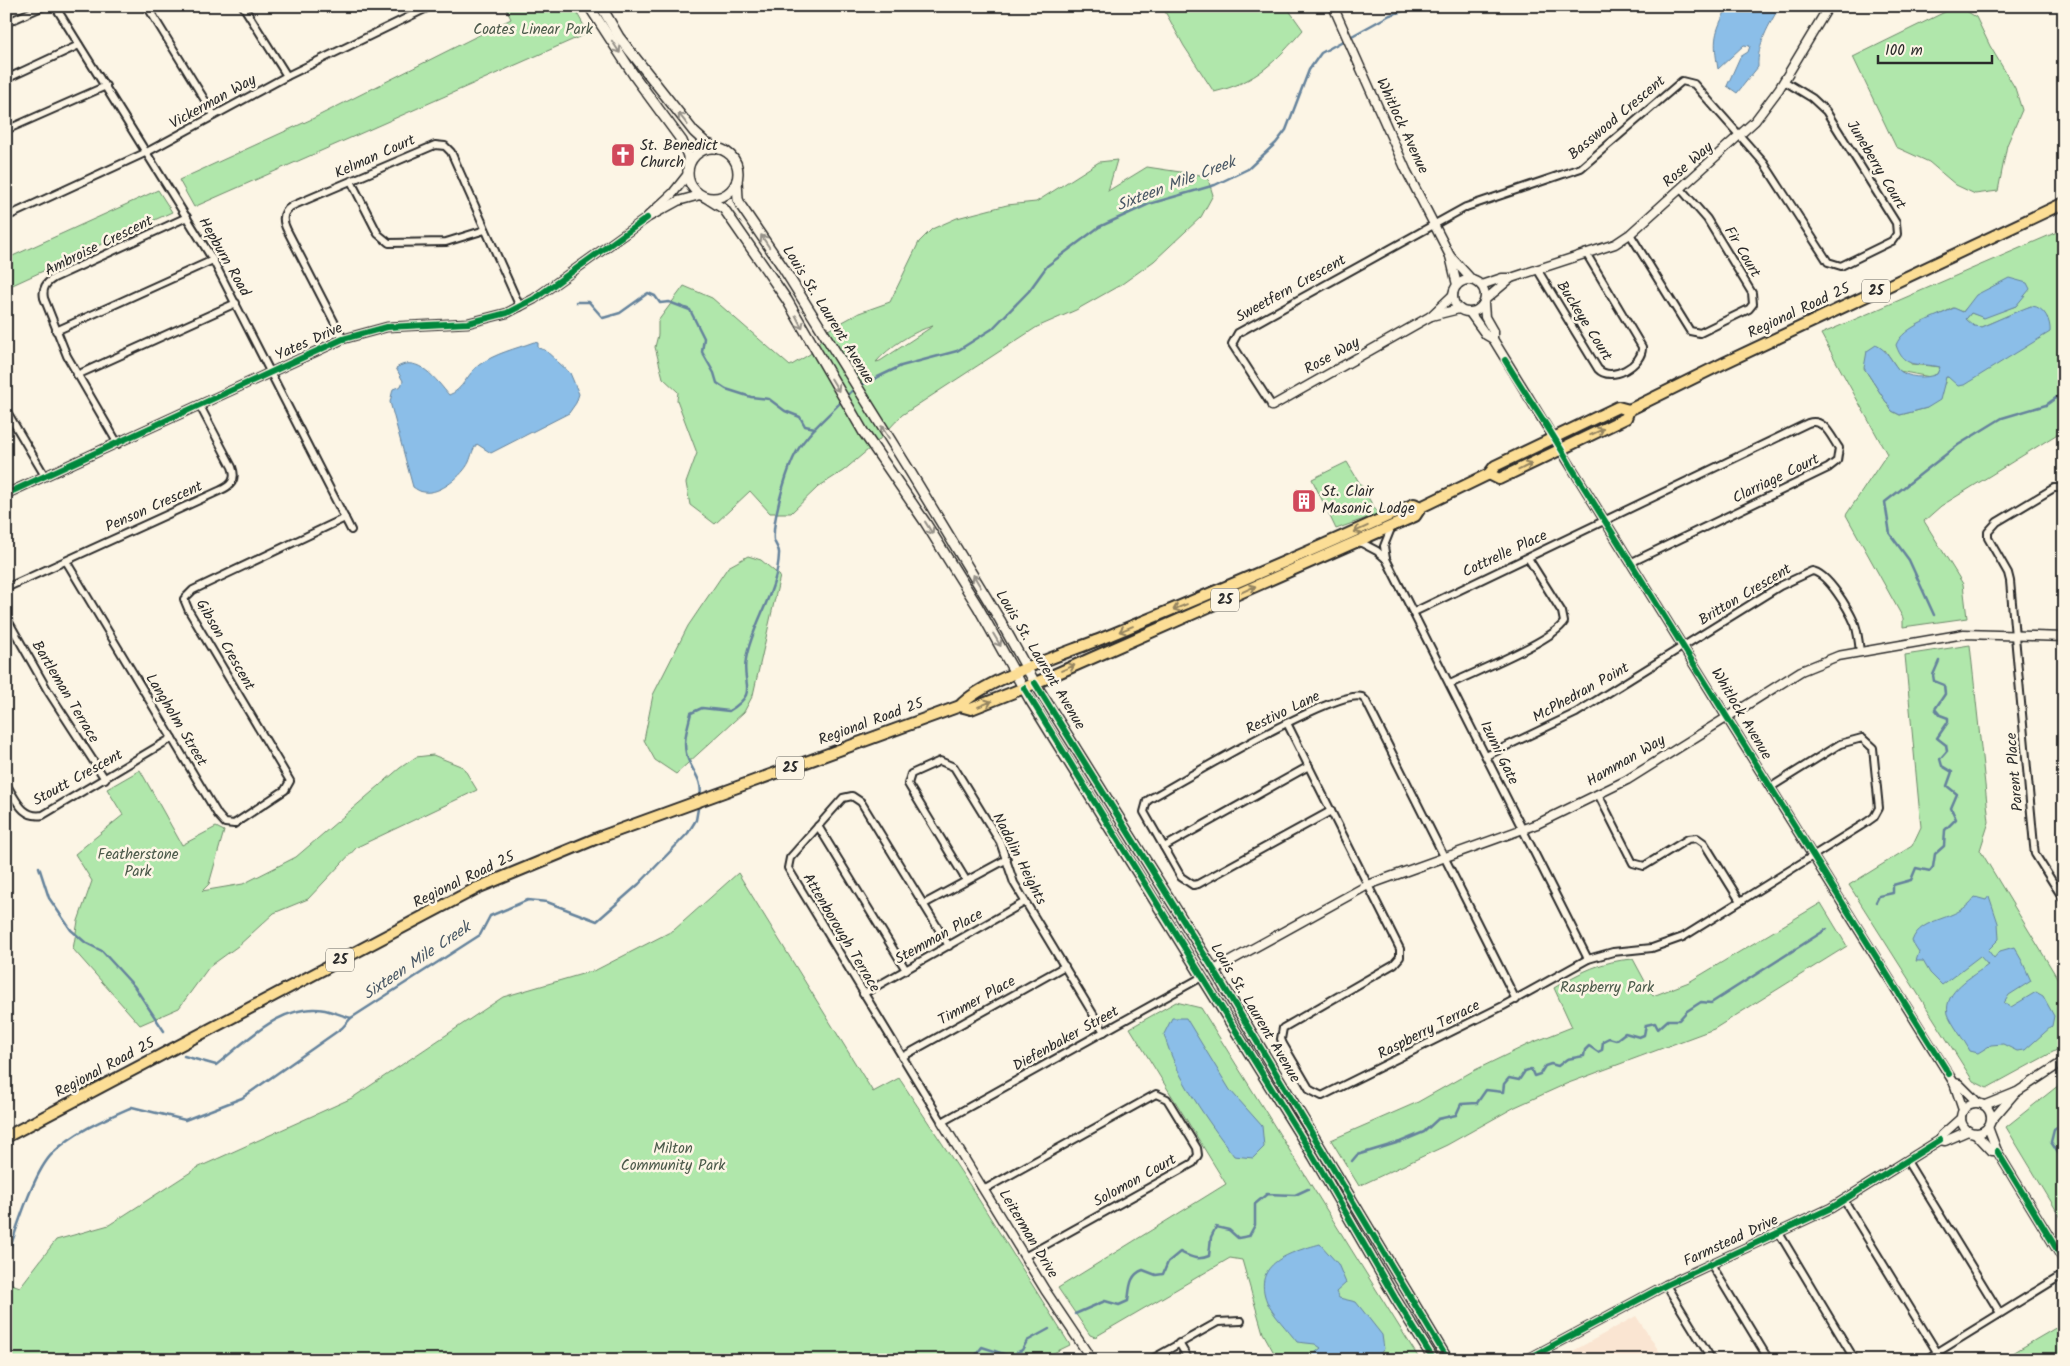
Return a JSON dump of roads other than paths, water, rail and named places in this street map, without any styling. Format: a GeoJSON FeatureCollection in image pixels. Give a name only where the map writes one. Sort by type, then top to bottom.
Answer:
{"type":"FeatureCollection","features":[{"type":"Feature","properties":{"kind":"main road"},"geometry":{"type":"LineString","coordinates":[[589,6],[635,77],[684,144],[688,156],[688,172],[692,187],[702,196],[713,198],[728,193],[737,180],[737,166],[734,160],[720,149],[706,143],[694,132],[619,37],[601,6]]}},
{"type":"Feature","properties":{"kind":"main road"},"geometry":{"type":"LineString","coordinates":[[688,172],[696,154],[708,149],[720,149]]}},
{"type":"Feature","properties":{"kind":"main road","name":"Louis St. Laurent Avenue"},"geometry":{"type":"LineString","coordinates":[[737,180],[738,199],[741,206],[782,266],[911,473],[1035,683],[1214,970],[1448,1360]]}},
{"type":"Feature","properties":{"kind":"main road","name":"Louis St. Laurent Avenue"},"geometry":{"type":"LineString","coordinates":[[702,196],[724,209],[787,300],[810,343],[900,488],[925,522],[1024,688],[1313,1156],[1434,1360]]}},
{"type":"Feature","properties":{"kind":"main road","name":"Regional Road 25"},"geometry":{"type":"LineString","coordinates":[[1489,474],[1499,479],[1626,418],[1630,410],[1724,363],[2064,204]]}},
{"type":"Feature","properties":{"kind":"main road","name":"Regional Road 25"},"geometry":{"type":"LineString","coordinates":[[960,706],[971,709],[1024,688],[1415,516],[1421,507],[1489,474],[1495,466],[1618,407],[1630,410]]}},
{"type":"Feature","properties":{"kind":"main road","name":"Regional Road 25"},"geometry":{"type":"LineString","coordinates":[[6,1136],[477,888],[513,871],[960,706],[969,696],[1027,669],[1286,563],[1414,504],[1421,507]]}},
{"type":"Feature","properties":{"kind":"street"},"geometry":{"type":"LineString","coordinates":[[6,23],[44,6]]}},
{"type":"Feature","properties":{"kind":"street","name":"Hepburn Road"},"geometry":{"type":"LineString","coordinates":[[56,6],[213,260],[351,530]]}},
{"type":"Feature","properties":{"kind":"street"},"geometry":{"type":"LineString","coordinates":[[147,6],[214,115]]}},
{"type":"Feature","properties":{"kind":"street"},"geometry":{"type":"LineString","coordinates":[[243,6],[287,76]]}},
{"type":"Feature","properties":{"kind":"street","name":"Vickerman Way"},"geometry":{"type":"LineString","coordinates":[[6,217],[147,152],[287,76],[431,6]]}},
{"type":"Feature","properties":{"kind":"street","name":"Whitlock Avenue"},"geometry":{"type":"LineString","coordinates":[[1333,6],[1394,142],[1450,256],[1457,285]]}},
{"type":"Feature","properties":{"kind":"street","name":"Rose Way"},"geometry":{"type":"LineString","coordinates":[[1481,284],[1502,278],[1511,278],[1586,254],[1615,244],[1630,234],[1740,136],[1767,107],[1829,6]]}},
{"type":"Feature","properties":{"kind":"street"},"geometry":{"type":"LineString","coordinates":[[6,79],[79,46]]}},
{"type":"Feature","properties":{"kind":"street","name":"Basswood Crescent"},"geometry":{"type":"LineString","coordinates":[[1434,224],[1466,207],[1581,168],[1682,81],[1694,84],[1740,136]]}},
{"type":"Feature","properties":{"kind":"street","name":"Juneberry Court"},"geometry":{"type":"LineString","coordinates":[[1740,136],[1772,174],[1828,262],[1840,266],[1895,238],[1898,229],[1896,223],[1835,122],[1819,103],[1784,81]]}},
{"type":"Feature","properties":{"kind":"street"},"geometry":{"type":"LineString","coordinates":[[6,130],[106,86]]}},
{"type":"Feature","properties":{"kind":"street","name":"Kelman Court"},"geometry":{"type":"LineString","coordinates":[[343,339],[287,230],[283,218],[286,210],[430,146],[442,145],[450,152],[520,307]]}},
{"type":"Feature","properties":{"kind":"street","name":"Yates Drive"},"geometry":{"type":"LineString","coordinates":[[646,218],[673,193],[688,172]]}},
{"type":"Feature","properties":{"kind":"street"},"geometry":{"type":"LineString","coordinates":[[351,181],[378,234],[389,243],[446,242],[485,230]]}},
{"type":"Feature","properties":{"kind":"street","name":"Fir Court"},"geometry":{"type":"LineString","coordinates":[[1630,234],[1690,331],[1700,333],[1749,309],[1753,304],[1752,293],[1707,219],[1681,189]]}},
{"type":"Feature","properties":{"kind":"street","name":"Yates Drive"},"geometry":{"type":"LineString","coordinates":[[6,494],[343,339],[387,327],[479,322],[520,307],[646,218],[684,198],[702,196]]}},
{"type":"Feature","properties":{"kind":"street","name":"Ambroise Crescent"},"geometry":{"type":"LineString","coordinates":[[118,444],[77,375],[56,331],[43,290],[48,281],[187,218]]}},
{"type":"Feature","properties":{"kind":"street","name":"Sweetfern Crescent"},"geometry":{"type":"LineString","coordinates":[[1272,406],[1232,344],[1238,333],[1434,224]]}},
{"type":"Feature","properties":{"kind":"street","name":"Buckeye Court"},"geometry":{"type":"LineString","coordinates":[[1537,269],[1598,369],[1606,375],[1614,374],[1637,363],[1642,354],[1642,348],[1586,254]]}},
{"type":"Feature","properties":{"kind":"street","name":"Whitlock Avenue"},"geometry":{"type":"LineString","coordinates":[[1450,256],[1472,280]]}},
{"type":"Feature","properties":{"kind":"street"},"geometry":{"type":"LineString","coordinates":[[56,331],[213,260]]}},
{"type":"Feature","properties":{"kind":"street","name":"Rose Way"},"geometry":{"type":"LineString","coordinates":[[1485,302],[1511,278]]}},
{"type":"Feature","properties":{"kind":"street"},"geometry":{"type":"LineString","coordinates":[[1472,280],[1481,284],[1485,302],[1475,312],[1470,313],[1459,309],[1453,294],[1457,285],[1472,280]]}},
{"type":"Feature","properties":{"kind":"street","name":"Rose Way"},"geometry":{"type":"LineString","coordinates":[[1431,316],[1453,294]]}},
{"type":"Feature","properties":{"kind":"street","name":"Whitlock Avenue"},"geometry":{"type":"LineString","coordinates":[[1485,302],[1485,317],[1493,331],[1493,339]]}},
{"type":"Feature","properties":{"kind":"street"},"geometry":{"type":"LineString","coordinates":[[77,375],[236,303]]}},
{"type":"Feature","properties":{"kind":"street","name":"Rose Way"},"geometry":{"type":"LineString","coordinates":[[1272,406],[1431,316],[1459,309]]}},
{"type":"Feature","properties":{"kind":"street","name":"Whitlock Avenue"},"geometry":{"type":"LineString","coordinates":[[1470,313],[1486,335],[1493,339],[1532,405],[1555,437],[1954,1083],[1962,1114]]}},
{"type":"Feature","properties":{"kind":"street","name":"Penson Crescent"},"geometry":{"type":"LineString","coordinates":[[6,588],[219,492],[232,484],[234,473],[232,468],[200,406]]}},
{"type":"Feature","properties":{"kind":"street"},"geometry":{"type":"LineString","coordinates":[[6,410],[46,476]]}},
{"type":"Feature","properties":{"kind":"street","name":"Clarriage Court"},"geometry":{"type":"LineString","coordinates":[[1606,520],[1812,421],[1824,425],[1839,448],[1837,461],[1828,468],[1632,562]]}},
{"type":"Feature","properties":{"kind":"street","name":"Parent Place"},"geometry":{"type":"LineString","coordinates":[[2064,488],[2054,488],[1997,522],[1988,532],[1990,542],[2008,572],[2035,854],[2064,900]]}},
{"type":"Feature","properties":{"kind":"street","name":"Gibson Crescent"},"geometry":{"type":"LineString","coordinates":[[290,781],[188,611],[184,599],[193,590],[345,518]]}},
{"type":"Feature","properties":{"kind":"street","name":"Cottrelle Place"},"geometry":{"type":"LineString","coordinates":[[1414,612],[1606,520]]}},
{"type":"Feature","properties":{"kind":"street"},"geometry":{"type":"LineString","coordinates":[[1386,559],[1384,546],[1392,526]]}},
{"type":"Feature","properties":{"kind":"street","name":"Izumi Gate"},"geometry":{"type":"LineString","coordinates":[[1358,541],[1377,551],[1386,559],[1588,960]]}},
{"type":"Feature","properties":{"kind":"street"},"geometry":{"type":"LineString","coordinates":[[1450,684],[1527,647],[1560,628],[1564,622],[1562,612],[1528,558]]}},
{"type":"Feature","properties":{"kind":"street","name":"Langholm Street"},"geometry":{"type":"LineString","coordinates":[[66,561],[218,815],[225,823],[234,824],[240,821],[284,790],[290,781]]}},
{"type":"Feature","properties":{"kind":"street","name":"Britton Crescent"},"geometry":{"type":"LineString","coordinates":[[1684,646],[1780,586],[1812,571],[1818,571],[1827,578],[1855,625],[1860,652]]}},
{"type":"Feature","properties":{"kind":"street","name":"Bartleman Terrace"},"geometry":{"type":"LineString","coordinates":[[6,617],[48,691],[105,779]]}},
{"type":"Feature","properties":{"kind":"street","name":"Hamman Way"},"geometry":{"type":"LineString","coordinates":[[1214,970],[1368,885],[1522,829],[1627,780],[1805,668],[1820,662],[1860,652],[1964,634],[2064,637]]}},
{"type":"Feature","properties":{"kind":"street","name":"McPhedran Point"},"geometry":{"type":"LineString","coordinates":[[1486,756],[1576,713],[1684,646]]}},
{"type":"Feature","properties":{"kind":"street","name":"Restivo Lane"},"geometry":{"type":"LineString","coordinates":[[1331,810],[1198,884],[1193,885],[1184,880],[1145,818],[1144,812],[1147,801],[1287,723],[1348,697],[1362,697],[1366,701],[1516,1000]]}},
{"type":"Feature","properties":{"kind":"street"},"geometry":{"type":"LineString","coordinates":[[1287,723],[1368,885]]}},
{"type":"Feature","properties":{"kind":"street","name":"Stoutt Crescent"},"geometry":{"type":"LineString","coordinates":[[6,784],[22,810],[36,816],[45,814],[172,738]]}},
{"type":"Feature","properties":{"kind":"street","name":"Raspberry Terrace"},"geometry":{"type":"LineString","coordinates":[[1368,885],[1400,949],[1400,957],[1394,964],[1283,1028],[1281,1039],[1283,1044],[1313,1093],[1327,1095],[1516,1000],[1588,960],[1613,952],[1664,945],[1683,937],[1867,822],[1878,812],[1873,748],[1865,740],[1849,740],[1771,787]]}},
{"type":"Feature","properties":{"kind":"street","name":"Nadalin Heights"},"geometry":{"type":"LineString","coordinates":[[966,880],[909,787],[908,779],[916,771],[940,761],[952,765],[1000,842],[1014,883],[1104,1032]]}},
{"type":"Feature","properties":{"kind":"street"},"geometry":{"type":"LineString","coordinates":[[1164,848],[1309,766]]}},
{"type":"Feature","properties":{"kind":"street"},"geometry":{"type":"LineString","coordinates":[[1598,794],[1633,863],[1644,866],[1688,839],[1697,838],[1704,843],[1740,901]]}},
{"type":"Feature","properties":{"kind":"street","name":"Attenborough Terrace"},"geometry":{"type":"LineString","coordinates":[[942,1122],[788,868],[790,858],[843,798],[852,796],[859,799],[949,946]]}},
{"type":"Feature","properties":{"kind":"street"},"geometry":{"type":"LineString","coordinates":[[818,826],[906,970]]}},
{"type":"Feature","properties":{"kind":"street"},"geometry":{"type":"LineString","coordinates":[[924,904],[1007,859]]}},
{"type":"Feature","properties":{"kind":"street","name":"Stemman Place"},"geometry":{"type":"LineString","coordinates":[[863,994],[1025,902]]}},
{"type":"Feature","properties":{"kind":"street","name":"Timmer Place"},"geometry":{"type":"LineString","coordinates":[[902,1057],[1064,966]]}},
{"type":"Feature","properties":{"kind":"street","name":"Diefenbaker Street"},"geometry":{"type":"LineString","coordinates":[[942,1122],[1202,977]]}},
{"type":"Feature","properties":{"kind":"street"},"geometry":{"type":"LineString","coordinates":[[1985,1105],[2016,1092],[2064,1061]]}},
{"type":"Feature","properties":{"kind":"street","name":"Whitlock Avenue"},"geometry":{"type":"LineString","coordinates":[[1954,1083],[1959,1084],[1976,1102]]}},
{"type":"Feature","properties":{"kind":"street"},"geometry":{"type":"LineString","coordinates":[[1972,1132],[1990,1124],[2016,1092]]}},
{"type":"Feature","properties":{"kind":"street","name":"Solomon Court"},"geometry":{"type":"LineString","coordinates":[[985,1189],[1156,1094],[1166,1098],[1197,1148],[1198,1154],[1193,1163],[1026,1256]]}},
{"type":"Feature","properties":{"kind":"street"},"geometry":{"type":"LineString","coordinates":[[1997,1151],[1992,1151],[1963,1125],[1962,1114],[1969,1104],[1976,1102],[1985,1105],[1990,1112],[1990,1124],[1997,1151],[2064,1261]]}},
{"type":"Feature","properties":{"kind":"street","name":"Farmstead Drive"},"geometry":{"type":"LineString","coordinates":[[1527,1360],[1666,1285],[1779,1233],[1844,1200],[1940,1140],[1942,1135],[1962,1114]]}},
{"type":"Feature","properties":{"kind":"street","name":"Leiterman Drive"},"geometry":{"type":"LineString","coordinates":[[942,1122],[1092,1360]]}},
{"type":"Feature","properties":{"kind":"street","name":"Farmstead Drive"},"geometry":{"type":"LineString","coordinates":[[1940,1140],[1945,1141],[1972,1132]]}},
{"type":"Feature","properties":{"kind":"street"},"geometry":{"type":"LineString","coordinates":[[1907,1161],[2000,1313]]}},
{"type":"Feature","properties":{"kind":"street"},"geometry":{"type":"LineString","coordinates":[[1844,1200],[1938,1352]]}},
{"type":"Feature","properties":{"kind":"street"},"geometry":{"type":"LineString","coordinates":[[1779,1233],[1855,1360]]}},
{"type":"Feature","properties":{"kind":"street"},"geometry":{"type":"LineString","coordinates":[[1711,1264],[1769,1360]]}},
{"type":"Feature","properties":{"kind":"street"},"geometry":{"type":"LineString","coordinates":[[1925,1360],[2064,1274]]}},
{"type":"Feature","properties":{"kind":"street"},"geometry":{"type":"LineString","coordinates":[[1666,1285],[1712,1360]]}},
{"type":"Feature","properties":{"kind":"street"},"geometry":{"type":"LineString","coordinates":[[1150,1360],[1218,1322],[1241,1321]]}},
{"type":"Feature","properties":{"kind":"street"},"geometry":{"type":"LineString","coordinates":[[1179,1343],[1189,1360]]}},
{"type":"Feature","properties":{"kind":"water"},"geometry":{"type":"Polygon","coordinates":[[[1728,6],[1780,6],[1759,50],[1758,67],[1737,93],[1727,86],[1740,57],[1748,52],[1750,46],[1744,45],[1718,69],[1715,50],[1717,30],[1728,6]]]}},
{"type":"Feature","properties":{"kind":"water"},"geometry":{"type":"Polygon","coordinates":[[[2009,278],[2027,283],[2030,289],[2016,306],[1984,318],[1971,313],[1966,319],[1974,326],[1981,327],[2032,306],[2044,312],[2050,332],[1964,385],[1958,386],[1946,377],[1940,400],[1927,408],[1900,415],[1892,411],[1864,368],[1867,351],[1876,345],[1880,347],[1898,369],[1911,376],[1922,377],[1937,374],[1940,367],[1913,364],[1903,358],[1896,345],[1900,338],[1913,327],[1954,308],[1963,312],[1976,295],[2009,278]]]}},
{"type":"Feature","properties":{"kind":"water"},"geometry":{"type":"Polygon","coordinates":[[[534,342],[538,343],[538,348],[545,350],[570,373],[579,394],[576,403],[569,413],[491,453],[477,444],[462,473],[444,487],[430,492],[421,492],[413,487],[390,402],[393,389],[401,386],[403,381],[396,368],[404,364],[419,366],[433,376],[449,395],[454,393],[475,369],[485,361],[534,342]]]}},
{"type":"Feature","properties":{"kind":"water"},"geometry":{"type":"Polygon","coordinates":[[[1989,896],[1998,923],[1999,939],[1988,950],[1994,958],[2000,951],[2014,947],[2031,981],[2009,995],[2004,1003],[2011,1007],[2036,992],[2043,996],[2054,1016],[2052,1026],[2025,1050],[2017,1051],[2003,1044],[1991,1045],[1978,1053],[1970,1051],[1948,1014],[1950,998],[1955,991],[1967,979],[1988,965],[1980,956],[1942,985],[1930,973],[1923,961],[1916,961],[1919,952],[1912,941],[1923,927],[1959,911],[1975,897],[1986,900],[1989,896]]]}},
{"type":"Feature","properties":{"kind":"water"},"geometry":{"type":"Polygon","coordinates":[[[1172,1018],[1186,1018],[1230,1090],[1262,1126],[1264,1147],[1253,1158],[1234,1156],[1204,1114],[1185,1083],[1176,1067],[1164,1034],[1172,1018]]]}},
{"type":"Feature","properties":{"kind":"water"},"geometry":{"type":"Polygon","coordinates":[[[1320,1244],[1338,1264],[1346,1283],[1336,1292],[1339,1298],[1356,1302],[1382,1335],[1384,1349],[1376,1358],[1306,1360],[1321,1348],[1315,1344],[1297,1342],[1269,1307],[1263,1289],[1264,1278],[1269,1269],[1286,1256],[1320,1244]]]}},
{"type":"Feature","properties":{"kind":"waterway","name":"Sixteen Mile Creek"},"geometry":{"type":"LineString","coordinates":[[859,386],[901,366],[957,351],[992,329],[1029,291],[1047,266],[1099,227],[1149,204],[1215,185],[1248,169],[1276,143],[1286,130],[1309,70],[1321,53],[1390,15],[1419,6]]}},
{"type":"Feature","properties":{"kind":"waterway"},"geometry":{"type":"LineString","coordinates":[[576,302],[589,302],[603,318],[620,313],[648,293],[655,296],[660,303],[669,302],[690,310],[704,338],[702,352],[714,373],[717,383],[726,389],[751,397],[769,399],[785,411],[800,417],[805,426],[815,428]]}},
{"type":"Feature","properties":{"kind":"waterway","name":"Sixteen Mile Creek"},"geometry":{"type":"LineString","coordinates":[[846,397],[854,389]]}},
{"type":"Feature","properties":{"kind":"waterway"},"geometry":{"type":"LineString","coordinates":[[1934,615],[1909,560],[1890,534],[1885,502],[1958,445],[2002,418],[2046,405],[2064,392]]}},
{"type":"Feature","properties":{"kind":"waterway","name":"Sixteen Mile Creek"},"geometry":{"type":"LineString","coordinates":[[700,798],[700,785],[685,748],[686,733],[691,713],[702,708],[729,711],[747,693],[745,668],[749,646],[770,594],[778,568],[779,552],[774,540],[774,532],[777,511],[786,477],[797,451],[815,428],[842,401]]}},
{"type":"Feature","properties":{"kind":"waterway"},"geometry":{"type":"LineString","coordinates":[[1876,902],[1879,896],[1893,893],[1893,885],[1911,880],[1916,868],[1930,871],[1933,867],[1935,854],[1944,846],[1945,830],[1956,819],[1951,808],[1957,794],[1947,786],[1952,772],[1942,766],[1940,759],[1947,751],[1946,745],[1937,738],[1948,722],[1948,718],[1940,715],[1935,709],[1945,694],[1944,685],[1934,681],[1933,675],[1939,661]]}},
{"type":"Feature","properties":{"kind":"waterway","name":"Sixteen Mile Creek"},"geometry":{"type":"LineString","coordinates":[[6,1259],[26,1203],[39,1174],[53,1153],[70,1139],[111,1116],[132,1107],[185,1120],[242,1098],[342,1028],[351,1018],[480,935],[490,916],[528,900],[547,902],[597,921],[639,884],[688,833],[696,820],[699,803]]}},
{"type":"Feature","properties":{"kind":"waterway"},"geometry":{"type":"LineString","coordinates":[[39,867],[49,898],[71,930],[86,943],[102,951],[134,986],[164,1031]]}},
{"type":"Feature","properties":{"kind":"waterway"},"geometry":{"type":"LineString","coordinates":[[1352,1161],[1357,1155],[1400,1142],[1424,1132],[1438,1119],[1456,1115],[1461,1104],[1477,1103],[1486,1090],[1503,1092],[1504,1084],[1509,1078],[1519,1080],[1525,1071],[1531,1069],[1534,1076],[1540,1074],[1545,1066],[1551,1064],[1558,1066],[1567,1059],[1584,1056],[1585,1050],[1589,1046],[1598,1052],[1602,1050],[1603,1041],[1609,1038],[1616,1040],[1625,1033],[1639,1037],[1644,1035],[1646,1025],[1655,1023],[1658,1029],[1668,1020],[1679,1020],[1687,1011],[1701,1002],[1711,1003],[1827,929]]}},
{"type":"Feature","properties":{"kind":"waterway"},"geometry":{"type":"LineString","coordinates":[[184,1056],[216,1065],[266,1026],[294,1012],[309,1009],[325,1010],[351,1018]]}},
{"type":"Feature","properties":{"kind":"waterway"},"geometry":{"type":"LineString","coordinates":[[2064,1123],[2054,1130],[2051,1142],[2064,1162]]}},
{"type":"Feature","properties":{"kind":"waterway"},"geometry":{"type":"LineString","coordinates":[[1075,1314],[1105,1301],[1119,1305],[1128,1301],[1131,1282],[1138,1272],[1143,1270],[1156,1275],[1163,1274],[1168,1262],[1180,1252],[1198,1258],[1209,1256],[1211,1237],[1216,1227],[1229,1230],[1238,1238],[1249,1236],[1255,1225],[1255,1204],[1267,1194],[1295,1195],[1308,1189]]}},
{"type":"Feature","properties":{"kind":"waterway"},"geometry":{"type":"LineString","coordinates":[[972,1360],[982,1347],[1010,1356],[1022,1350],[1027,1341],[1049,1329]]}},
{"type":"Feature","properties":{"kind":"waterway"},"geometry":{"type":"LineString","coordinates":[[2059,1360],[2064,1358]]}},
{"type":"Feature","properties":{"kind":"place","name":"St. Benedict Church"},"geometry":{"type":"Point","coordinates":[623,155]}},
{"type":"Feature","properties":{"kind":"place","name":"St. Clair Masonic Lodge"},"geometry":{"type":"Point","coordinates":[1304,501]}},
{"type":"Feature","properties":{"kind":"park label","name":"Coates Linear Park"},"geometry":{"type":"Point","coordinates":[533,30]}},
{"type":"Feature","properties":{"kind":"park label","name":"Featherstone Park"},"geometry":{"type":"Point","coordinates":[138,864]}},
{"type":"Feature","properties":{"kind":"park label","name":"Raspberry Park"},"geometry":{"type":"Point","coordinates":[1607,988]}},
{"type":"Feature","properties":{"kind":"park label","name":"Milton Community Park"},"geometry":{"type":"Point","coordinates":[673,1158]}}]}
